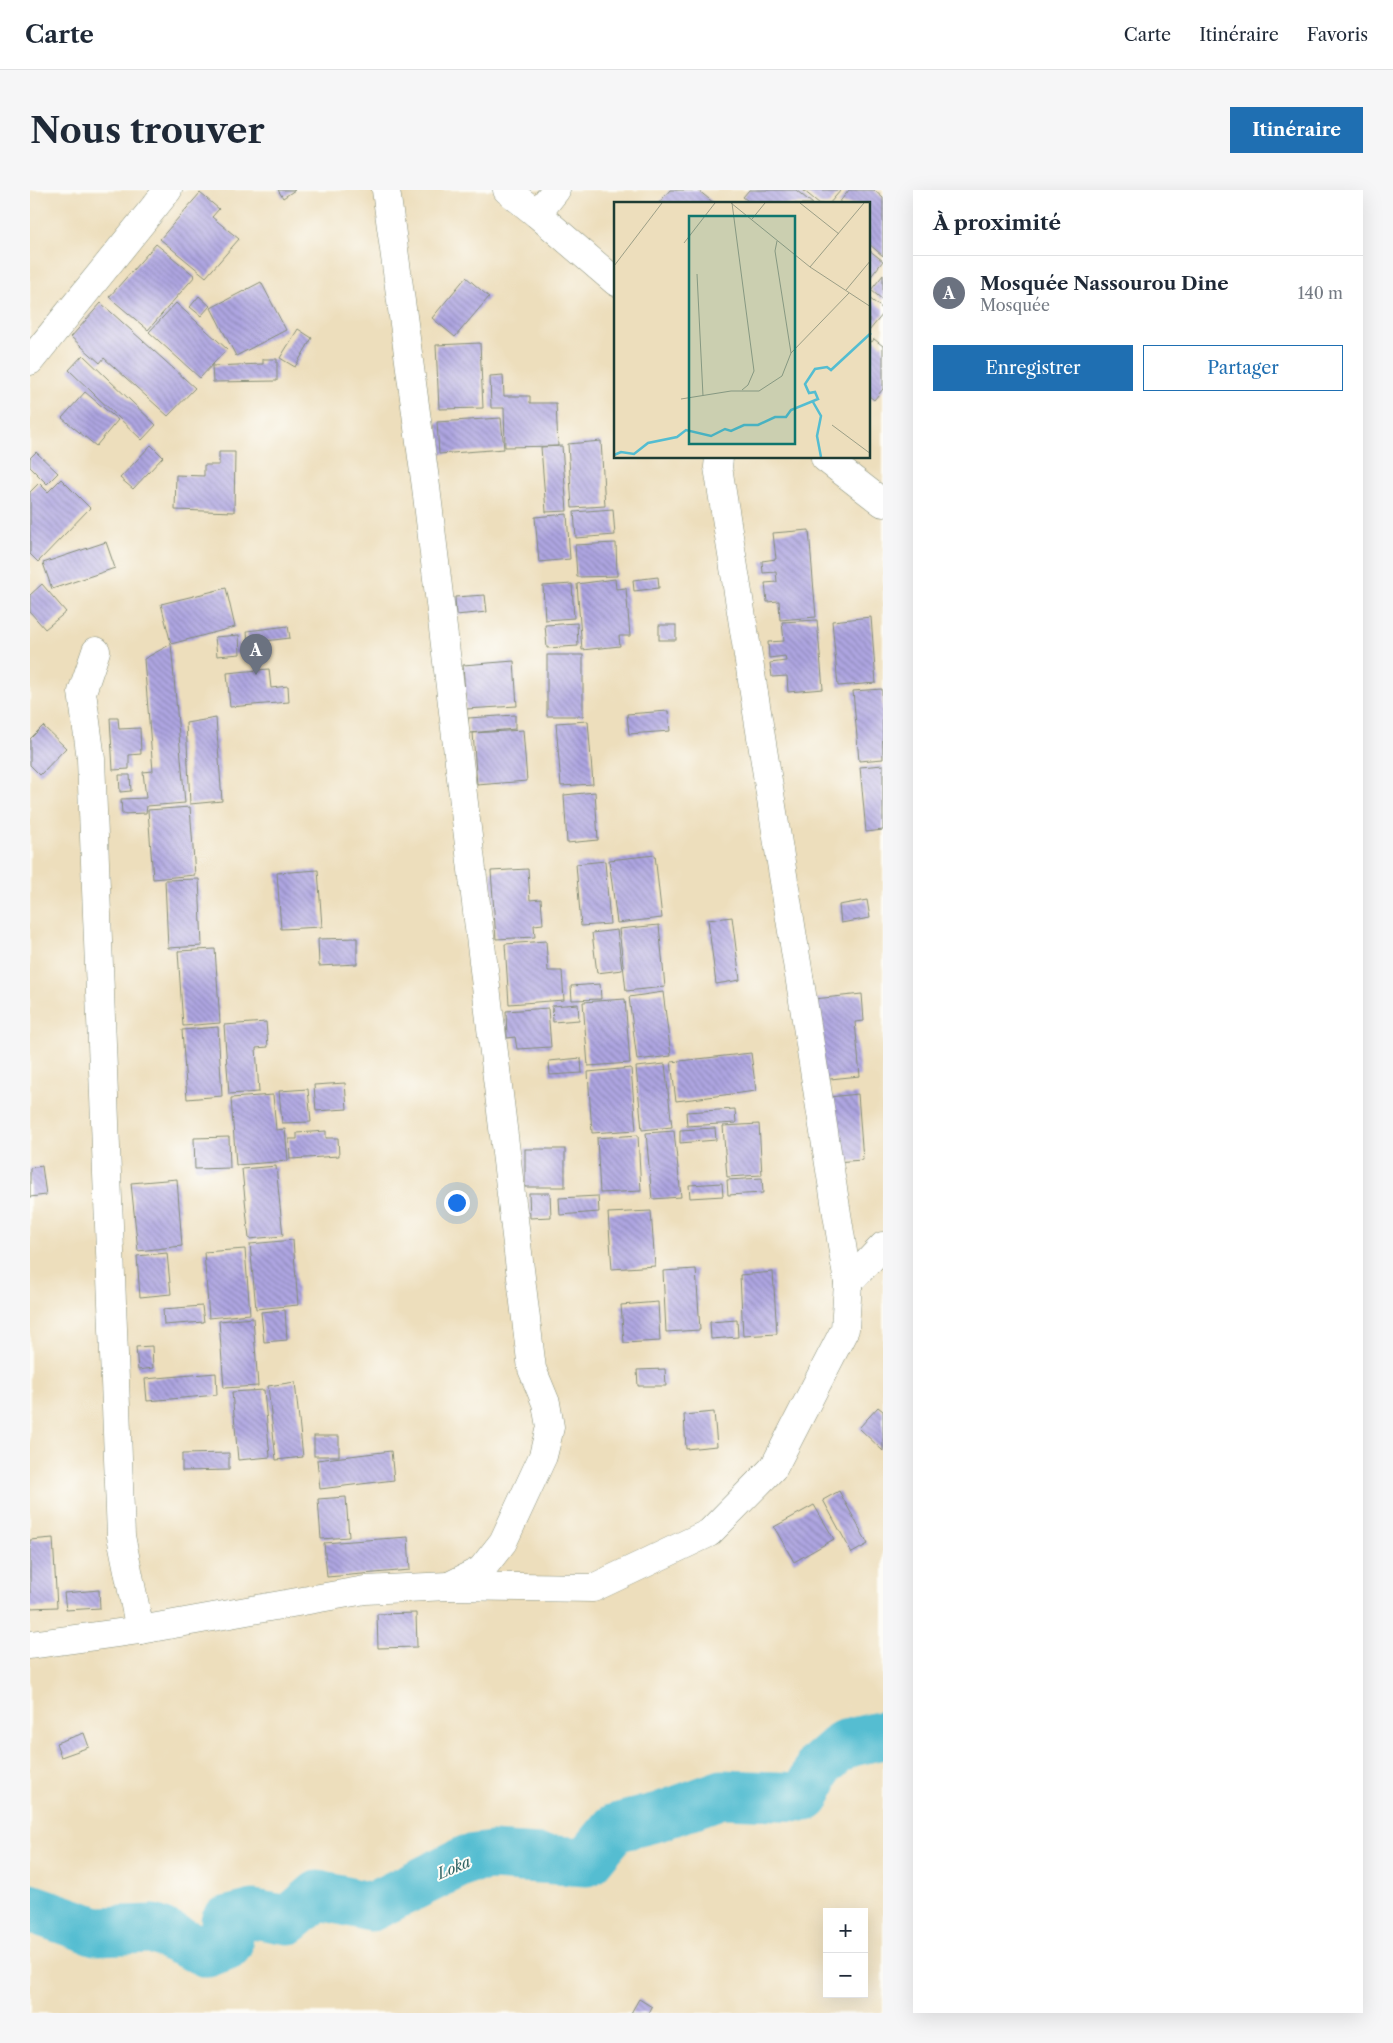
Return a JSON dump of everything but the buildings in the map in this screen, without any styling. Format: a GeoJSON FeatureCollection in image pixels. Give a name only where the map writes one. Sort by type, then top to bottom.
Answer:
{"type":"FeatureCollection","features":[{"type":"Feature","properties":{"kind":"street"},"geometry":{"type":"LineString","coordinates":[[30,361],[168,190]]}},
{"type":"Feature","properties":{"kind":"street"},"geometry":{"type":"LineString","coordinates":[[386,190],[426,487],[532,1369],[546,1403],[550,1427],[543,1456],[503,1542],[481,1570],[448,1586]]}},
{"type":"Feature","properties":{"kind":"street"},"geometry":{"type":"LineString","coordinates":[[507,190],[614,280]]}},
{"type":"Feature","properties":{"kind":"street"},"geometry":{"type":"LineString","coordinates":[[537,214],[556,190]]}},
{"type":"Feature","properties":{"kind":"street"},"geometry":{"type":"LineString","coordinates":[[30,1646],[140,1630],[366,1590],[448,1586],[593,1588],[708,1533],[774,1467],[845,1329],[848,1283],[720,476],[719,459]]}},
{"type":"Feature","properties":{"kind":"street"},"geometry":{"type":"LineString","coordinates":[[826,459],[883,503]]}},
{"type":"Feature","properties":{"kind":"street"},"geometry":{"type":"LineString","coordinates":[[96,650],[82,692],[91,759],[121,1536],[140,1630]]}},
{"type":"Feature","properties":{"kind":"street"},"geometry":{"type":"LineString","coordinates":[[848,1283],[883,1246]]}},
{"type":"Feature","properties":{"kind":"waterway","name":"Loka"},"geometry":{"type":"LineString","coordinates":[[30,1908],[96,1931],[153,1929],[207,1953],[228,1945],[225,1921],[253,1914],[289,1920],[318,1895],[371,1907],[468,1859],[492,1856],[587,1862],[615,1828],[658,1817],[722,1794],[806,1797],[820,1765],[844,1744],[883,1735]]}},
{"type":"Feature","properties":{"kind":"place","name":"Mosquée Nassourou Dine"},"geometry":{"type":"Point","coordinates":[256,675]}}]}
